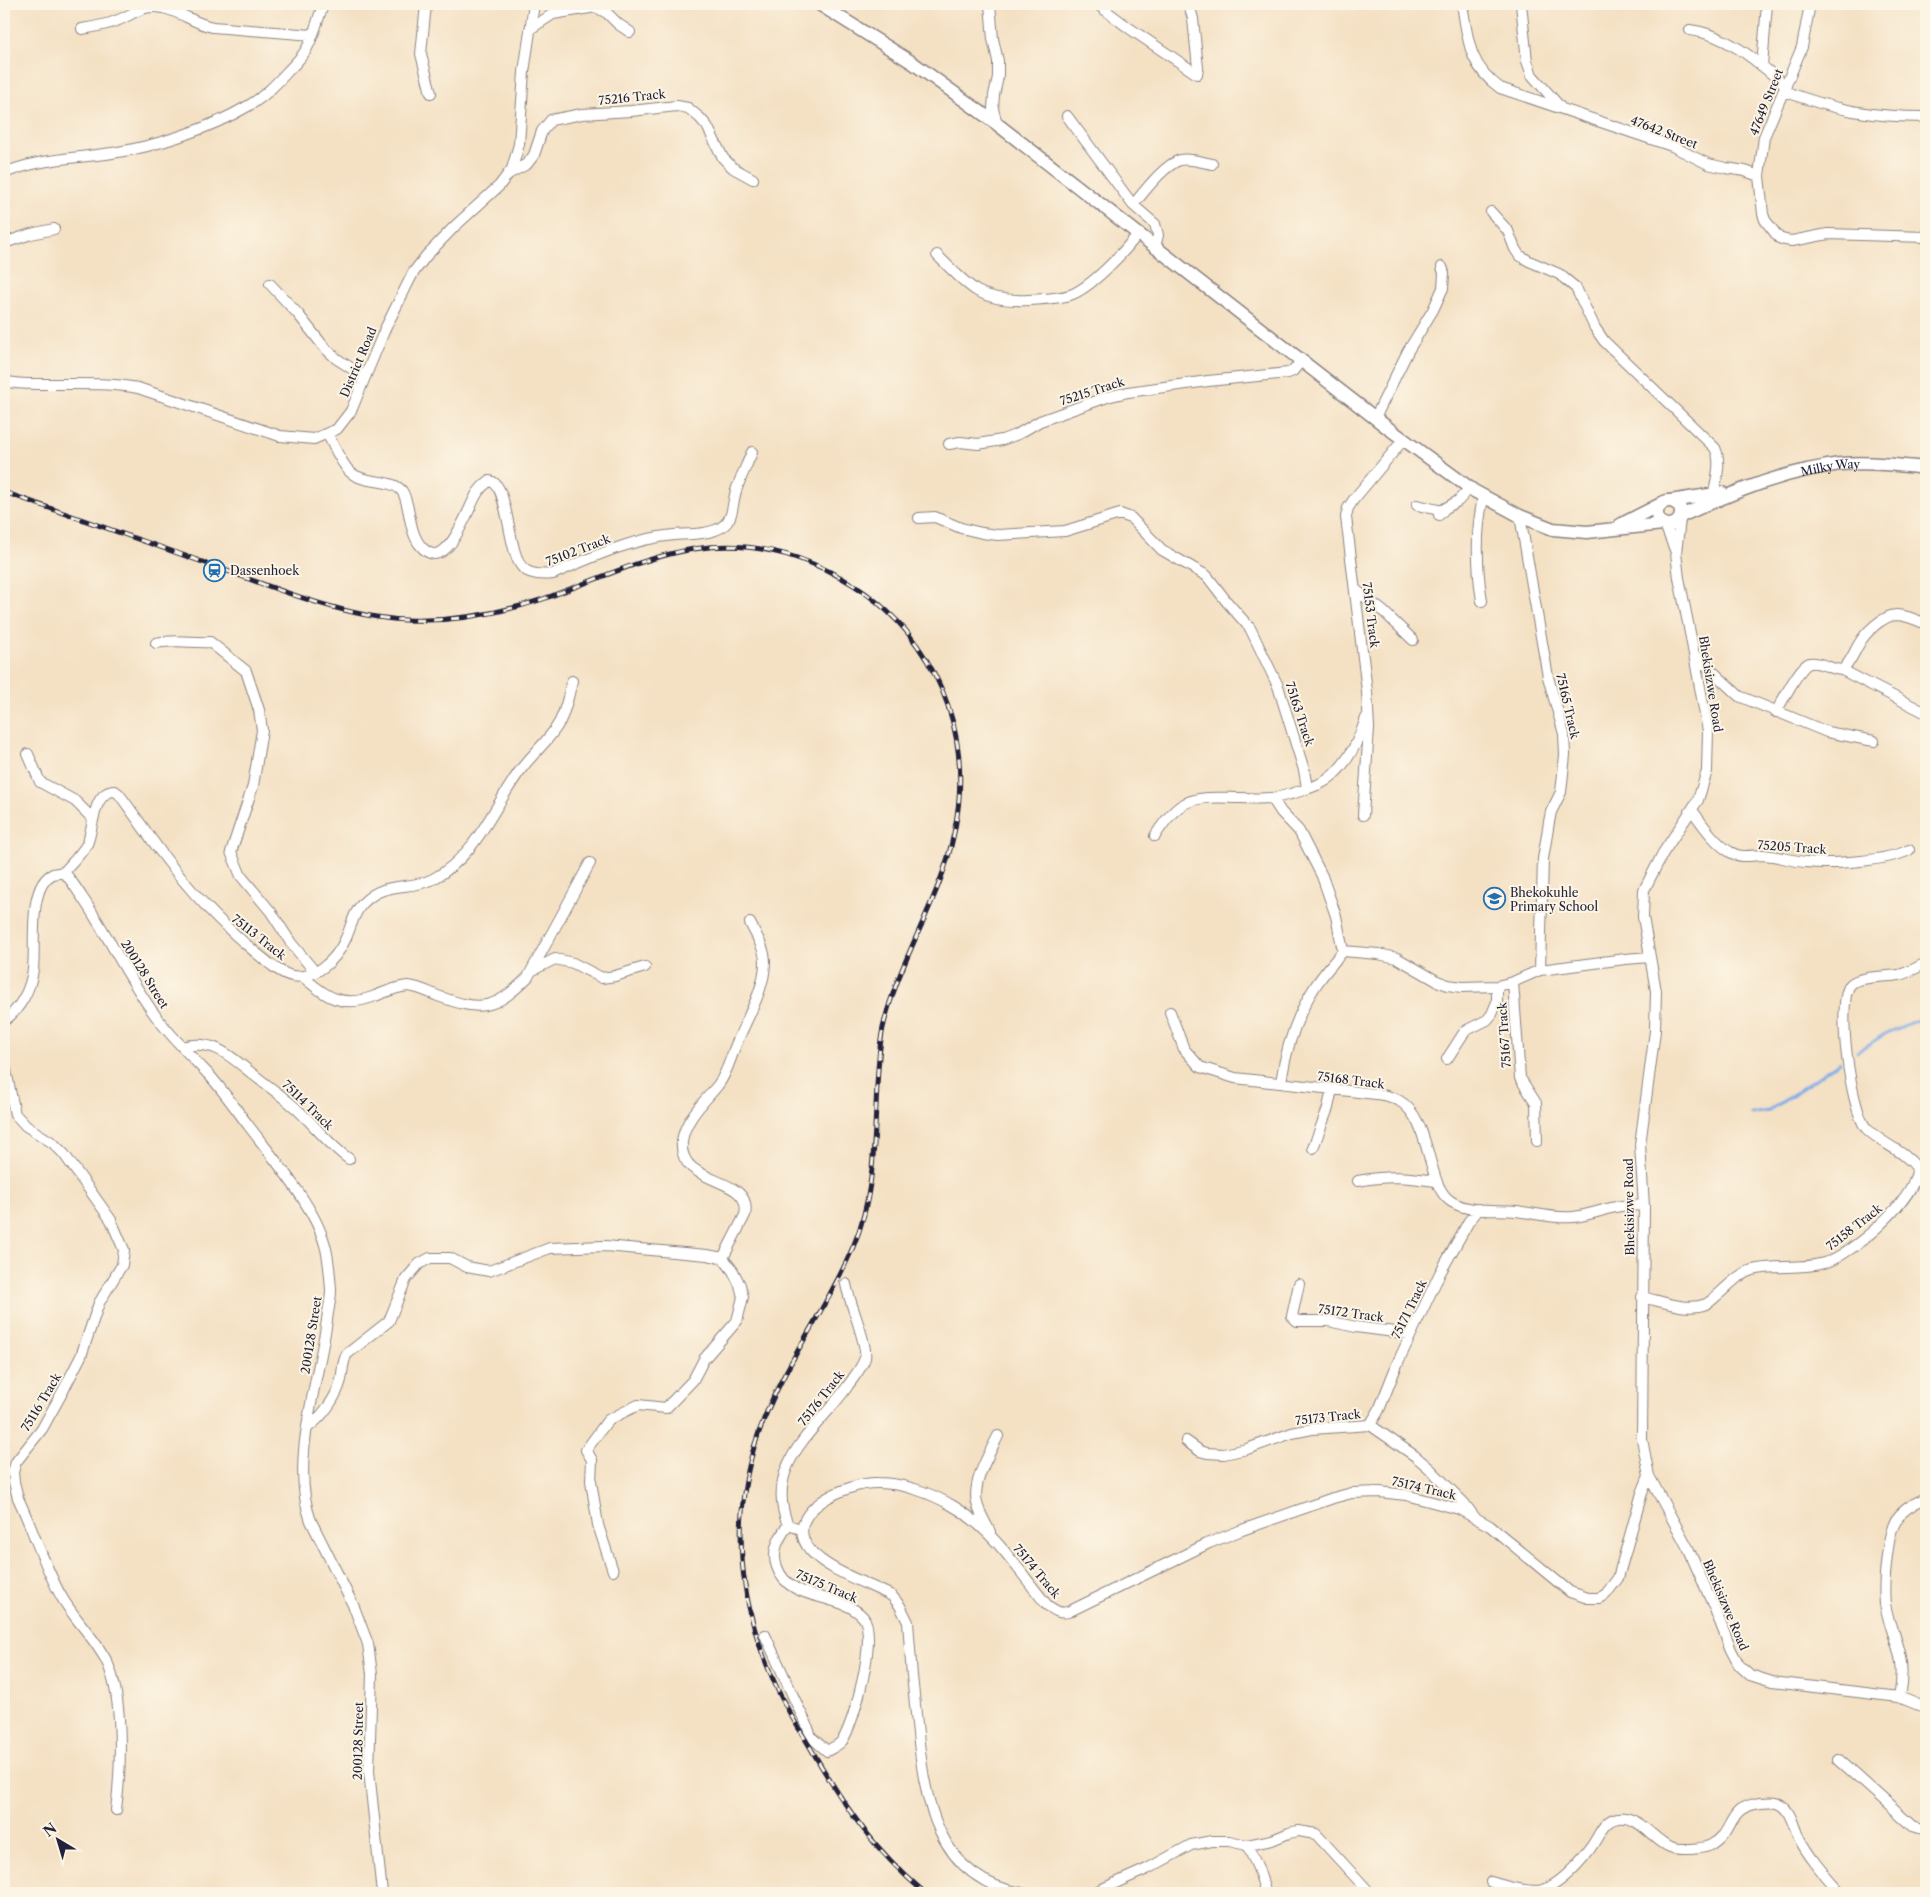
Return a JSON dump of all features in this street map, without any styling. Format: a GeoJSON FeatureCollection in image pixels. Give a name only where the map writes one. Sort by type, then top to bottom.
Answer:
{"type":"FeatureCollection","features":[{"type":"Feature","properties":{"kind":"street"},"geometry":{"type":"LineString","coordinates":[[4,173],[49,160],[112,154],[141,148],[182,136],[249,106],[266,93],[306,50],[322,8],[326,4]]}},
{"type":"Feature","properties":{"kind":"street"},"geometry":{"type":"LineString","coordinates":[[426,4],[421,54],[431,93]]}},
{"type":"Feature","properties":{"kind":"street","name":"District Road"},"geometry":{"type":"LineString","coordinates":[[328,434],[345,421],[385,329],[413,273],[426,256],[454,227],[490,196],[508,174],[516,157],[519,144],[524,72],[534,4]]}},
{"type":"Feature","properties":{"kind":"street","name":"Milky Way"},"geometry":{"type":"LineString","coordinates":[[819,4],[913,63],[997,124],[1375,418],[1470,488],[1520,516],[1553,529],[1587,532],[1616,527],[1664,524]]}},
{"type":"Feature","properties":{"kind":"street"},"geometry":{"type":"LineString","coordinates":[[990,4],[993,39],[998,61],[998,77],[994,94],[997,124]]}},
{"type":"Feature","properties":{"kind":"street"},"geometry":{"type":"LineString","coordinates":[[1097,4],[1197,74],[1193,19],[1189,4]]}},
{"type":"Feature","properties":{"kind":"street","name":"47642 Street"},"geometry":{"type":"LineString","coordinates":[[1462,4],[1471,54],[1492,82],[1500,88],[1672,146],[1708,164],[1745,171],[1759,176]]}},
{"type":"Feature","properties":{"kind":"street"},"geometry":{"type":"LineString","coordinates":[[1521,4],[1527,61],[1532,75],[1562,109]]}},
{"type":"Feature","properties":{"kind":"street"},"geometry":{"type":"LineString","coordinates":[[1762,66],[1767,4]]}},
{"type":"Feature","properties":{"kind":"street","name":"47649 Street"},"geometry":{"type":"LineString","coordinates":[[1810,4],[1802,47],[1764,137],[1759,176],[1765,220],[1775,234],[1785,240],[1792,241],[1828,234],[1926,237]]}},
{"type":"Feature","properties":{"kind":"street"},"geometry":{"type":"LineString","coordinates":[[82,29],[114,22],[139,9],[152,7],[180,13],[199,24],[213,28],[312,35]]}},
{"type":"Feature","properties":{"kind":"street"},"geometry":{"type":"LineString","coordinates":[[530,29],[553,14],[596,7],[608,13],[618,24],[630,32]]}},
{"type":"Feature","properties":{"kind":"street"},"geometry":{"type":"LineString","coordinates":[[1690,30],[1715,35],[1762,66],[1785,88],[1821,105],[1878,116],[1926,117]]}},
{"type":"Feature","properties":{"kind":"street","name":"75216 Track"},"geometry":{"type":"LineString","coordinates":[[508,174],[527,164],[534,155],[542,131],[551,120],[582,114],[677,106],[688,108],[700,118],[707,126],[722,158],[733,168],[753,179]]}},
{"type":"Feature","properties":{"kind":"street"},"geometry":{"type":"LineString","coordinates":[[1066,116],[1133,204],[1156,224],[1158,230],[1155,248]]}},
{"type":"Feature","properties":{"kind":"street"},"geometry":{"type":"LineString","coordinates":[[1133,204],[1174,163],[1185,160],[1212,164]]}},
{"type":"Feature","properties":{"kind":"street"},"geometry":{"type":"LineString","coordinates":[[1491,212],[1508,231],[1519,255],[1559,274],[1572,283],[1579,292],[1595,328],[1604,341],[1715,448],[1719,461],[1714,494]]}},
{"type":"Feature","properties":{"kind":"street"},"geometry":{"type":"LineString","coordinates":[[4,243],[54,229]]}},
{"type":"Feature","properties":{"kind":"street"},"geometry":{"type":"LineString","coordinates":[[937,255],[976,290],[992,297],[1022,300],[1049,298],[1071,294],[1084,288],[1138,234]]}},
{"type":"Feature","properties":{"kind":"street"},"geometry":{"type":"LineString","coordinates":[[1375,418],[1408,351],[1433,310],[1443,288],[1444,274],[1442,267]]}},
{"type":"Feature","properties":{"kind":"street"},"geometry":{"type":"LineString","coordinates":[[270,284],[298,314],[324,347],[337,359],[365,377]]}},
{"type":"Feature","properties":{"kind":"street","name":"75215 Track"},"geometry":{"type":"LineString","coordinates":[[950,444],[960,442],[978,444],[1002,440],[1018,434],[1040,421],[1128,392],[1208,380],[1288,373],[1293,371],[1302,361]]}},
{"type":"Feature","properties":{"kind":"street"},"geometry":{"type":"LineString","coordinates":[[4,381],[28,384],[120,384],[154,392],[280,436],[310,439],[328,434]]}},
{"type":"Feature","properties":{"kind":"street","name":"75102 Track"},"geometry":{"type":"LineString","coordinates":[[328,434],[349,471],[363,479],[396,486],[402,491],[408,516],[418,543],[427,552],[436,554],[444,550],[453,541],[478,492],[492,481],[497,484],[504,503],[517,560],[526,571],[544,575],[553,574],[603,552],[631,543],[663,536],[707,532],[722,527],[731,516],[736,492],[752,452]]}},
{"type":"Feature","properties":{"kind":"street","name":"75153 Track"},"geometry":{"type":"LineString","coordinates":[[1363,815],[1369,728],[1356,590],[1346,517],[1348,508],[1358,493],[1404,440]]}},
{"type":"Feature","properties":{"kind":"street","name":"Milky Way"},"geometry":{"type":"LineString","coordinates":[[1680,517],[1736,491],[1778,477],[1840,464],[1926,468]]}},
{"type":"Feature","properties":{"kind":"street"},"geometry":{"type":"LineString","coordinates":[[1417,505],[1441,513],[1458,501],[1470,488]]}},
{"type":"Feature","properties":{"kind":"street","name":"Milky Way"},"geometry":{"type":"LineString","coordinates":[[1616,527],[1665,503],[1736,491]]}},
{"type":"Feature","properties":{"kind":"street"},"geometry":{"type":"LineString","coordinates":[[1482,601],[1479,534],[1480,511],[1484,496]]}},
{"type":"Feature","properties":{"kind":"street"},"geometry":{"type":"LineString","coordinates":[[1665,503],[1677,504],[1681,512],[1680,517],[1673,525],[1664,524],[1657,517],[1657,512],[1665,503]]}},
{"type":"Feature","properties":{"kind":"street","name":"75163 Track"},"geometry":{"type":"LineString","coordinates":[[919,518],[935,518],[968,530],[998,535],[1065,531],[1120,514],[1131,518],[1162,550],[1200,570],[1207,576],[1250,628],[1260,644],[1285,706],[1304,770],[1307,788]]}},
{"type":"Feature","properties":{"kind":"street","name":"75165 Track"},"geometry":{"type":"LineString","coordinates":[[1520,516],[1548,677],[1564,734],[1565,756],[1561,792],[1549,822],[1543,859],[1540,970]]}},
{"type":"Feature","properties":{"kind":"street","name":"Bhekisizwe Road"},"geometry":{"type":"LineString","coordinates":[[1680,517],[1676,553],[1679,578],[1708,731],[1708,746],[1707,771],[1698,800],[1663,853],[1644,890],[1643,917],[1656,991],[1655,1031],[1640,1144],[1644,1206],[1642,1439],[1649,1476],[1688,1548],[1731,1650],[1739,1665],[1750,1675],[1772,1682],[1899,1697],[1926,1708]]}},
{"type":"Feature","properties":{"kind":"street","name":"Bhekisizwe Road"},"geometry":{"type":"LineString","coordinates":[[1664,524],[1676,553]]}},
{"type":"Feature","properties":{"kind":"street"},"geometry":{"type":"LineString","coordinates":[[1356,590],[1384,612],[1413,640]]}},
{"type":"Feature","properties":{"kind":"street"},"geometry":{"type":"LineString","coordinates":[[1842,670],[1860,642],[1880,622],[1896,615],[1910,617],[1926,624]]}},
{"type":"Feature","properties":{"kind":"street"},"geometry":{"type":"LineString","coordinates":[[156,643],[171,640],[195,643],[210,642],[246,671],[260,710],[262,730],[253,786],[231,852],[241,876],[271,912],[291,943],[315,972]]}},
{"type":"Feature","properties":{"kind":"street"},"geometry":{"type":"LineString","coordinates":[[1694,654],[1739,696],[1826,732],[1874,741]]}},
{"type":"Feature","properties":{"kind":"street"},"geometry":{"type":"LineString","coordinates":[[1776,712],[1799,673],[1806,665],[1813,662],[1842,670],[1926,713]]}},
{"type":"Feature","properties":{"kind":"street"},"geometry":{"type":"LineString","coordinates":[[302,976],[315,972],[334,958],[345,941],[355,914],[373,894],[386,889],[433,879],[460,859],[481,834],[522,768],[555,728],[569,695],[572,681]]}},
{"type":"Feature","properties":{"kind":"street"},"geometry":{"type":"LineString","coordinates":[[1155,836],[1170,815],[1183,805],[1195,800],[1212,798],[1272,798],[1317,786],[1327,780],[1340,767],[1357,742],[1368,712]]}},
{"type":"Feature","properties":{"kind":"street"},"geometry":{"type":"LineString","coordinates":[[4,1021],[23,1000],[30,984],[33,970],[34,908],[37,897],[46,879],[53,874],[64,872],[87,843],[93,819],[75,801],[40,782],[28,754]]}},
{"type":"Feature","properties":{"kind":"street","name":"75113 Track"},"geometry":{"type":"LineString","coordinates":[[93,819],[94,810],[101,799],[112,790],[119,794],[180,877],[227,929],[280,970],[287,974],[302,976]]}},
{"type":"Feature","properties":{"kind":"street"},"geometry":{"type":"LineString","coordinates":[[1272,798],[1281,812],[1299,831],[1322,876],[1336,916],[1343,952]]}},
{"type":"Feature","properties":{"kind":"street","name":"75205 Track"},"geometry":{"type":"LineString","coordinates":[[1692,810],[1716,840],[1731,853],[1743,857],[1764,855],[1807,862],[1830,862],[1885,858],[1909,850]]}},
{"type":"Feature","properties":{"kind":"street"},"geometry":{"type":"LineString","coordinates":[[302,976],[331,998],[341,1001],[358,1002],[399,987],[408,986],[471,1006],[483,1007],[494,1003],[514,990],[532,971],[590,864]]}},
{"type":"Feature","properties":{"kind":"street","name":"200128 Street"},"geometry":{"type":"LineString","coordinates":[[64,872],[88,904],[150,1008],[182,1047],[212,1079],[306,1204],[317,1224],[325,1246],[331,1291],[323,1348],[307,1428],[302,1476],[306,1507],[310,1520],[354,1607],[368,1644],[372,1674],[369,1771],[382,1893]]}},
{"type":"Feature","properties":{"kind":"street"},"geometry":{"type":"LineString","coordinates":[[723,1258],[746,1216],[747,1210],[744,1201],[729,1185],[696,1172],[689,1165],[682,1145],[684,1135],[699,1106],[724,1075],[764,975],[765,955],[750,923]]}},
{"type":"Feature","properties":{"kind":"street"},"geometry":{"type":"LineString","coordinates":[[1343,952],[1378,954],[1397,958],[1437,981],[1462,987],[1498,986],[1540,970],[1650,957]]}},
{"type":"Feature","properties":{"kind":"street"},"geometry":{"type":"LineString","coordinates":[[1281,1082],[1285,1056],[1292,1033],[1317,984],[1343,952]]}},
{"type":"Feature","properties":{"kind":"street"},"geometry":{"type":"LineString","coordinates":[[532,971],[555,959],[573,963],[602,978],[644,968]]}},
{"type":"Feature","properties":{"kind":"street","name":"75158 Track"},"geometry":{"type":"LineString","coordinates":[[1642,1297],[1688,1307],[1706,1304],[1732,1282],[1750,1271],[1811,1266],[1835,1259],[1891,1215],[1902,1202],[1917,1174],[1917,1168],[1906,1157],[1866,1128],[1855,1103],[1845,1050],[1845,998],[1847,989],[1851,984],[1859,980],[1901,975],[1926,963]]}},
{"type":"Feature","properties":{"kind":"street","name":"75167 Track"},"geometry":{"type":"LineString","coordinates":[[1512,982],[1520,1078],[1536,1103],[1537,1141]]}},
{"type":"Feature","properties":{"kind":"street"},"geometry":{"type":"LineString","coordinates":[[1448,1059],[1465,1031],[1487,1020],[1492,1014],[1497,1002],[1498,986]]}},
{"type":"Feature","properties":{"kind":"street","name":"75168 Track"},"geometry":{"type":"LineString","coordinates":[[1170,1012],[1184,1049],[1200,1067],[1235,1078],[1384,1095],[1398,1100],[1408,1108],[1417,1120],[1436,1181],[1445,1196],[1452,1202],[1478,1209],[1570,1217],[1629,1204],[1644,1206]]}},
{"type":"Feature","properties":{"kind":"street","name":"75114 Track"},"geometry":{"type":"LineString","coordinates":[[182,1047],[197,1044],[225,1052],[284,1097],[325,1140],[337,1151],[349,1158]]}},
{"type":"Feature","properties":{"kind":"street","name":"75116 Track"},"geometry":{"type":"LineString","coordinates":[[4,1061],[15,1114],[26,1126],[46,1138],[64,1154],[110,1220],[124,1250],[122,1264],[99,1304],[80,1356],[64,1391],[42,1429],[20,1455],[13,1472],[18,1498],[62,1598],[104,1658],[113,1677],[120,1742],[119,1788],[116,1810]]}},
{"type":"Feature","properties":{"kind":"street"},"geometry":{"type":"LineString","coordinates":[[1313,1148],[1328,1108],[1332,1089]]}},
{"type":"Feature","properties":{"kind":"street"},"geometry":{"type":"LineString","coordinates":[[1358,1181],[1381,1176],[1436,1181]]}},
{"type":"Feature","properties":{"kind":"street","name":"75171 Track"},"geometry":{"type":"LineString","coordinates":[[1370,1425],[1379,1410],[1410,1334],[1454,1246],[1478,1209]]}},
{"type":"Feature","properties":{"kind":"street"},"geometry":{"type":"LineString","coordinates":[[307,1428],[325,1412],[335,1394],[341,1379],[343,1360],[347,1354],[389,1321],[406,1279],[419,1264],[430,1258],[450,1258],[467,1267],[490,1271],[550,1248],[605,1246],[723,1258],[740,1285],[743,1297],[737,1321],[704,1359],[693,1380],[666,1408],[638,1405],[608,1420],[586,1450],[592,1460],[591,1481],[598,1525],[613,1571]]}},
{"type":"Feature","properties":{"kind":"street","name":"75176 Track"},"geometry":{"type":"LineString","coordinates":[[788,1525],[783,1512],[780,1493],[785,1468],[810,1432],[851,1382],[862,1365],[865,1356],[864,1341],[848,1297],[846,1284]]}},
{"type":"Feature","properties":{"kind":"street","name":"75172 Track"},"geometry":{"type":"LineString","coordinates":[[1299,1284],[1292,1310],[1292,1316],[1297,1321],[1328,1320],[1356,1327],[1410,1334]]}},
{"type":"Feature","properties":{"kind":"street","name":"75173 Track"},"geometry":{"type":"LineString","coordinates":[[1186,1441],[1200,1451],[1224,1454],[1246,1449],[1292,1433],[1312,1429],[1370,1425],[1422,1462],[1464,1503],[1473,1516]]}},
{"type":"Feature","properties":{"kind":"street"},"geometry":{"type":"LineString","coordinates":[[993,1538],[977,1505],[976,1491],[998,1436]]}},
{"type":"Feature","properties":{"kind":"street","name":"75174 Track"},"geometry":{"type":"LineString","coordinates":[[801,1529],[804,1519],[811,1509],[834,1494],[864,1484],[877,1482],[905,1486],[953,1506],[968,1516],[993,1538],[1047,1605],[1057,1612],[1063,1613],[1209,1543],[1290,1513],[1352,1493],[1379,1492],[1406,1495],[1459,1509],[1490,1526],[1517,1546],[1570,1592],[1588,1598],[1599,1598],[1606,1594],[1618,1578],[1642,1493],[1649,1476]]}},
{"type":"Feature","properties":{"kind":"street"},"geometry":{"type":"LineString","coordinates":[[1899,1697],[1903,1669],[1885,1603],[1887,1556],[1895,1521],[1905,1509],[1926,1498]]}},
{"type":"Feature","properties":{"kind":"street"},"geometry":{"type":"LineString","coordinates":[[788,1525],[801,1529],[810,1550],[822,1560],[892,1596],[900,1606],[908,1622],[921,1764],[934,1820],[948,1848],[965,1867],[997,1886],[1022,1893]]}},
{"type":"Feature","properties":{"kind":"street","name":"75175 Track"},"geometry":{"type":"LineString","coordinates":[[765,1635],[807,1725],[811,1738],[826,1751],[842,1742],[853,1717],[867,1658],[869,1632],[867,1623],[859,1613],[849,1607],[790,1586],[783,1578],[778,1571],[775,1554],[779,1538],[788,1525]]}},
{"type":"Feature","properties":{"kind":"street"},"geometry":{"type":"LineString","coordinates":[[1838,1759],[1914,1826],[1926,1830]]}},
{"type":"Feature","properties":{"kind":"street"},"geometry":{"type":"LineString","coordinates":[[1491,1882],[1521,1890],[1536,1891],[1550,1887],[1586,1853],[1608,1822],[1618,1818],[1628,1818],[1636,1822],[1653,1837],[1671,1848],[1704,1848],[1723,1836],[1736,1814],[1744,1807],[1775,1802],[1783,1807],[1809,1856],[1841,1893]]}},
{"type":"Feature","properties":{"kind":"street"},"geometry":{"type":"LineString","coordinates":[[1093,1893],[1147,1870],[1191,1845],[1212,1841],[1229,1841],[1246,1845],[1272,1840],[1298,1831],[1316,1834],[1370,1893]]}},
{"type":"Feature","properties":{"kind":"street"},"geometry":{"type":"LineString","coordinates":[[1246,1845],[1258,1868],[1266,1893]]}},
{"type":"Feature","properties":{"kind":"waterway"},"geometry":{"type":"LineString","coordinates":[[1857,1052],[1885,1034],[1917,1020],[1926,1022]]}},
{"type":"Feature","properties":{"kind":"waterway"},"geometry":{"type":"LineString","coordinates":[[1751,1114],[1769,1111],[1840,1062]]}},
{"type":"Feature","properties":{"kind":"railway"},"geometry":{"type":"LineString","coordinates":[[4,492],[308,600],[357,613],[405,620],[440,620],[475,616],[509,609],[543,599],[643,562],[707,547],[741,547],[776,552],[813,564],[864,592],[897,621],[927,661],[942,691],[953,722],[958,754],[960,787],[949,853],[938,886],[900,974],[883,1028],[878,1064],[872,1168],[866,1208],[860,1228],[842,1271],[779,1386],[758,1435],[743,1498],[741,1530],[746,1594],[763,1656],[783,1702],[835,1788],[860,1825],[889,1860],[925,1893]]}},
{"type":"Feature","properties":{"kind":"place","name":"Dassenhoek"},"geometry":{"type":"Point","coordinates":[214,570]}},
{"type":"Feature","properties":{"kind":"place","name":"Bhekokuhle Primary School"},"geometry":{"type":"Point","coordinates":[1494,899]}}]}
